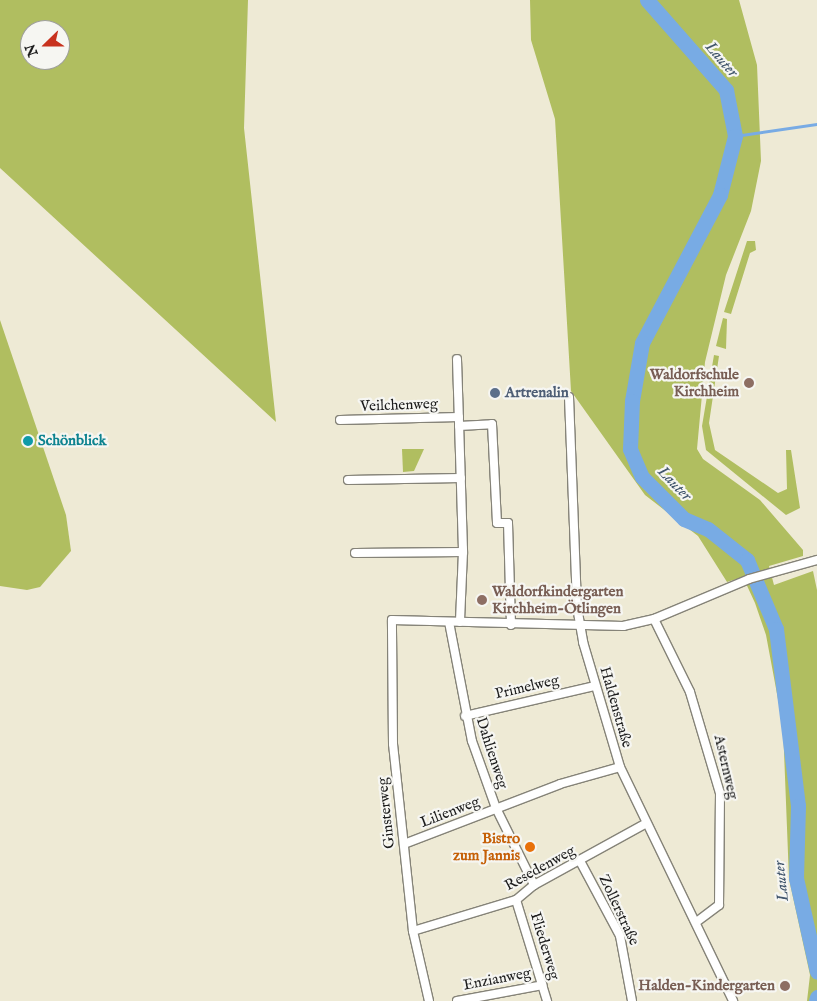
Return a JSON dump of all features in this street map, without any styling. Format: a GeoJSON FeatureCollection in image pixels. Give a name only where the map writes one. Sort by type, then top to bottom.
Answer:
{"type":"FeatureCollection","features":[{"type":"Feature","properties":{"kind":"street","name":"Veilchenweg"},"geometry":{"type":"LineString","coordinates":[[457,359],[463,552],[460,622]]}},
{"type":"Feature","properties":{"kind":"street","name":"Haldenstraße"},"geometry":{"type":"LineString","coordinates":[[568,397],[580,627],[595,686],[620,768],[645,824],[698,921],[733,1001]]}},
{"type":"Feature","properties":{"kind":"street","name":"Veilchenweg"},"geometry":{"type":"LineString","coordinates":[[340,420],[459,421]]}},
{"type":"Feature","properties":{"kind":"street"},"geometry":{"type":"LineString","coordinates":[[459,421],[492,424],[497,523],[508,523],[511,625]]}},
{"type":"Feature","properties":{"kind":"street"},"geometry":{"type":"LineString","coordinates":[[348,480],[461,478]]}},
{"type":"Feature","properties":{"kind":"street"},"geometry":{"type":"LineString","coordinates":[[355,554],[463,552]]}},
{"type":"Feature","properties":{"kind":"street"},"geometry":{"type":"LineString","coordinates":[[450,622],[580,627],[623,626],[654,619],[738,583],[817,560]]}},
{"type":"Feature","properties":{"kind":"street","name":"Asternweg"},"geometry":{"type":"LineString","coordinates":[[654,619],[690,692],[720,793],[719,904],[698,921]]}},
{"type":"Feature","properties":{"kind":"street","name":"Ginsterweg"},"geometry":{"type":"LineString","coordinates":[[429,1001],[413,931],[404,844],[390,683],[392,620],[450,622]]}},
{"type":"Feature","properties":{"kind":"street","name":"Dahlienweg"},"geometry":{"type":"LineString","coordinates":[[450,622],[466,716],[496,808],[534,885]]}},
{"type":"Feature","properties":{"kind":"street","name":"Primelweg"},"geometry":{"type":"LineString","coordinates":[[466,716],[595,686]]}},
{"type":"Feature","properties":{"kind":"street","name":"Lilienweg"},"geometry":{"type":"LineString","coordinates":[[404,844],[496,808],[620,768]]}},
{"type":"Feature","properties":{"kind":"street","name":"Resedenweg"},"geometry":{"type":"LineString","coordinates":[[413,931],[516,900],[534,885],[645,824]]}},
{"type":"Feature","properties":{"kind":"street","name":"Zollerstraße"},"geometry":{"type":"LineString","coordinates":[[580,861],[620,936],[632,1001]]}},
{"type":"Feature","properties":{"kind":"street","name":"Fliederweg"},"geometry":{"type":"LineString","coordinates":[[516,900],[547,1001]]}},
{"type":"Feature","properties":{"kind":"street","name":"Enzianweg"},"geometry":{"type":"LineString","coordinates":[[457,1001],[543,985]]}},
{"type":"Feature","properties":{"kind":"green space"},"geometry":{"type":"Polygon","coordinates":[[[0,0],[248,0],[244,128],[276,422],[0,168],[0,0]]]}},
{"type":"Feature","properties":{"kind":"green space"},"geometry":{"type":"Polygon","coordinates":[[[530,0],[739,0],[757,65],[761,161],[751,211],[726,275],[705,362],[697,449],[703,459],[760,500],[803,550],[803,556],[769,566],[774,585],[813,571],[817,590],[817,1001],[807,1001],[810,975],[789,879],[783,726],[766,635],[755,603],[743,577],[727,582],[698,536],[645,495],[571,391],[555,119],[531,40],[530,0]]]}},
{"type":"Feature","properties":{"kind":"green space"},"geometry":{"type":"Polygon","coordinates":[[[747,241],[755,241],[756,250],[750,253],[731,314],[724,312],[747,241]]]}},
{"type":"Feature","properties":{"kind":"green space"},"geometry":{"type":"Polygon","coordinates":[[[723,318],[727,319],[726,349],[716,346],[723,318]]]}},
{"type":"Feature","properties":{"kind":"green space"},"geometry":{"type":"Polygon","coordinates":[[[0,320],[66,515],[71,551],[40,587],[27,590],[0,586],[0,320]]]}},
{"type":"Feature","properties":{"kind":"green space"},"geometry":{"type":"Polygon","coordinates":[[[714,355],[719,356],[709,423],[715,450],[778,493],[787,489],[786,450],[791,450],[800,508],[786,515],[706,450],[702,426],[714,355]]]}},
{"type":"Feature","properties":{"kind":"green space"},"geometry":{"type":"Polygon","coordinates":[[[402,449],[424,449],[414,471],[403,472],[402,449]]]}},
{"type":"Feature","properties":{"kind":"waterway","name":"Lauter"},"geometry":{"type":"LineString","coordinates":[[647,0],[726,90],[735,136],[720,195],[642,343],[632,401],[630,449],[642,477],[684,519],[708,529],[747,560],[776,629],[798,806],[796,878],[817,972]]}},
{"type":"Feature","properties":{"kind":"waterway"},"geometry":{"type":"LineString","coordinates":[[735,136],[817,124]]}},
{"type":"Feature","properties":{"kind":"waterway","name":"Lauter"},"geometry":{"type":"LineString","coordinates":[[816,1001],[817,997]]}},
{"type":"Feature","properties":{"kind":"place","name":"Waldorfschule Kirchheim"},"geometry":{"type":"Point","coordinates":[749,383]}},
{"type":"Feature","properties":{"kind":"place","name":"Artrenalin"},"geometry":{"type":"Point","coordinates":[495,393]}},
{"type":"Feature","properties":{"kind":"place","name":"Schönblick"},"geometry":{"type":"Point","coordinates":[28,441]}},
{"type":"Feature","properties":{"kind":"place","name":"Waldorfkindergarten Kirchheim-Ötlingen"},"geometry":{"type":"Point","coordinates":[482,600]}},
{"type":"Feature","properties":{"kind":"place","name":"Bistro zum Jannis"},"geometry":{"type":"Point","coordinates":[530,847]}},
{"type":"Feature","properties":{"kind":"place","name":"Halden-Kindergarten"},"geometry":{"type":"Point","coordinates":[785,986]}}]}
